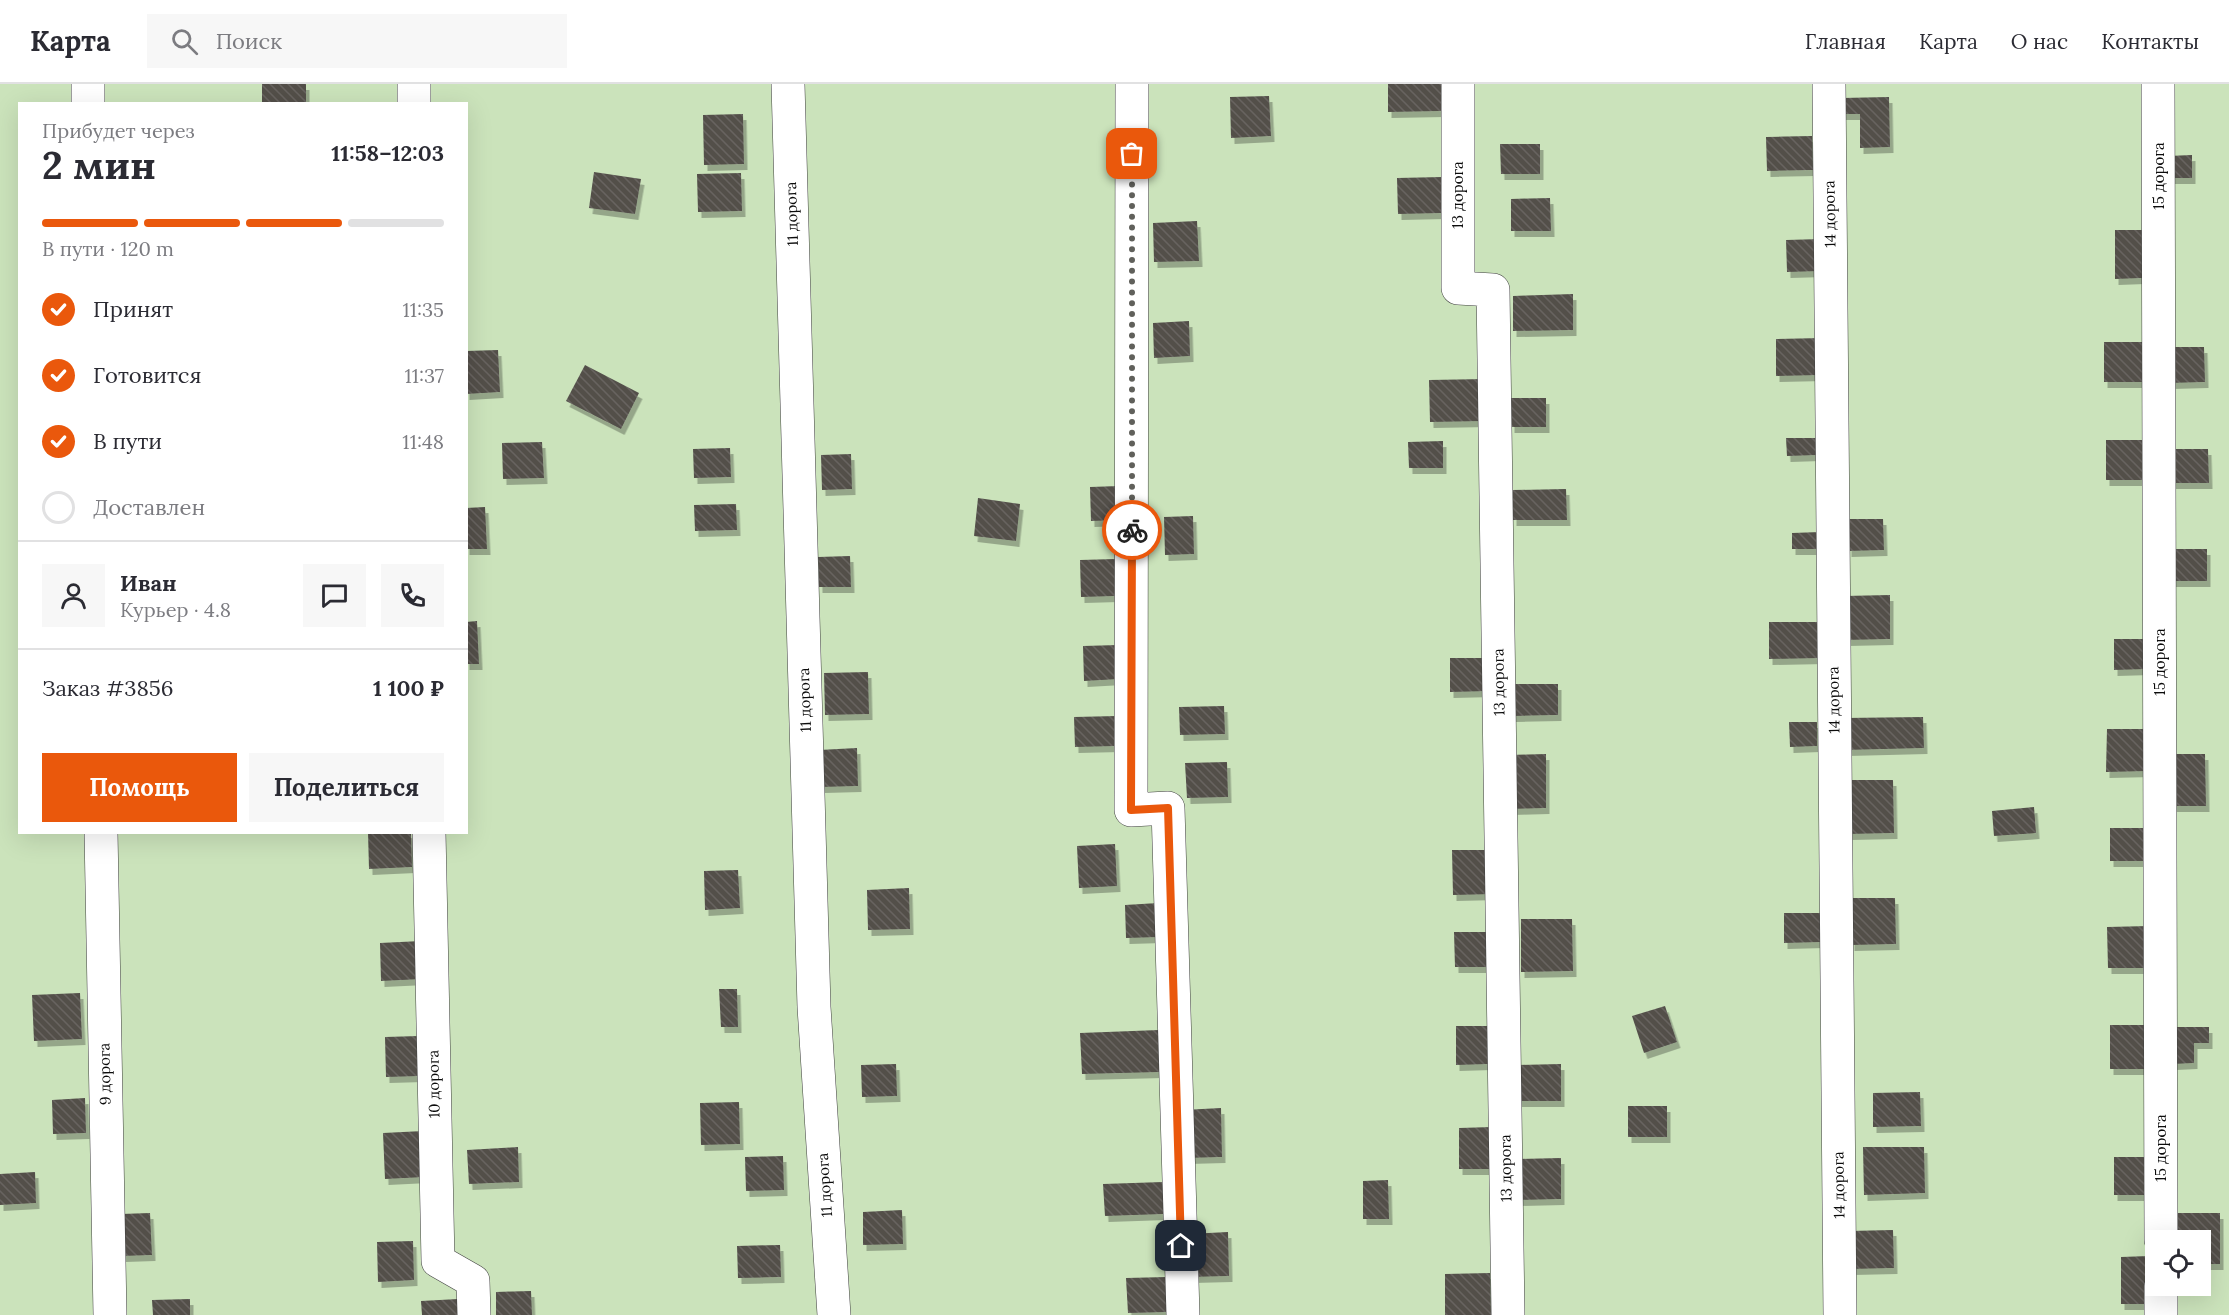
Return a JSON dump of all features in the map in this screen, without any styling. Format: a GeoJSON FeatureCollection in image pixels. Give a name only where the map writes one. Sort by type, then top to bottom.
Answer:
{"type":"FeatureCollection","features":[{"type":"Feature","properties":{"kind":"street"},"geometry":{"type":"LineString","coordinates":[[88,84],[88,102]]}},
{"type":"Feature","properties":{"kind":"street"},"geometry":{"type":"LineString","coordinates":[[414,84],[414,102]]}},
{"type":"Feature","properties":{"kind":"street","name":"11 дорога"},"geometry":{"type":"LineString","coordinates":[[788,84],[814,1007],[834,1315]]}},
{"type":"Feature","properties":{"kind":"street"},"geometry":{"type":"LineString","coordinates":[[1132,84],[1131,810],[1168,808],[1183,1315]]}},
{"type":"Feature","properties":{"kind":"street","name":"13 дорога"},"geometry":{"type":"LineString","coordinates":[[1458,84],[1458,288],[1493,290],[1508,1315]]}},
{"type":"Feature","properties":{"kind":"street","name":"14 дорога"},"geometry":{"type":"LineString","coordinates":[[1829,84],[1840,1315]]}},
{"type":"Feature","properties":{"kind":"street","name":"15 дорога"},"geometry":{"type":"LineString","coordinates":[[2158,84],[2161,1230]]}},
{"type":"Feature","properties":{"kind":"street","name":"9 дорога"},"geometry":{"type":"LineString","coordinates":[[101,834],[110,1315]]}},
{"type":"Feature","properties":{"kind":"street","name":"10 дорога"},"geometry":{"type":"LineString","coordinates":[[429,834],[438,1261],[472,1281],[474,1315]]}},
{"type":"Feature","properties":{"kind":"street"},"geometry":{"type":"LineString","coordinates":[[2161,1296],[2161,1315]]}},
{"type":"Feature","properties":{"kind":"green space"},"geometry":{"type":"Polygon","coordinates":[[[0,84],[2229,84],[2229,1315],[0,1315],[0,84]]]}},
{"type":"Feature","properties":{"kind":"building"},"geometry":{"type":"Polygon","coordinates":[[[262,84],[306,84],[306,102],[262,102],[262,84]]]}},
{"type":"Feature","properties":{"kind":"building"},"geometry":{"type":"Polygon","coordinates":[[[1388,84],[1442,84],[1442,111],[1388,112],[1388,84]]]}},
{"type":"Feature","properties":{"kind":"building"},"geometry":{"type":"Polygon","coordinates":[[[1269,96],[1271,136],[1231,138],[1230,97],[1269,96]]]}},
{"type":"Feature","properties":{"kind":"building"},"geometry":{"type":"Polygon","coordinates":[[[1889,97],[1890,147],[1860,148],[1860,114],[1842,114],[1842,98],[1889,97]]]}},
{"type":"Feature","properties":{"kind":"building"},"geometry":{"type":"Polygon","coordinates":[[[743,114],[744,164],[704,165],[703,115],[743,114]]]}},
{"type":"Feature","properties":{"kind":"building"},"geometry":{"type":"Polygon","coordinates":[[[1812,136],[1813,170],[1767,171],[1766,137],[1812,136]]]}},
{"type":"Feature","properties":{"kind":"building"},"geometry":{"type":"Polygon","coordinates":[[[1500,144],[1540,144],[1540,174],[1501,174],[1500,144]]]}},
{"type":"Feature","properties":{"kind":"building"},"geometry":{"type":"Polygon","coordinates":[[[2192,155],[2192,178],[2168,178],[2168,156],[2192,155]]]}},
{"type":"Feature","properties":{"kind":"building"},"geometry":{"type":"Polygon","coordinates":[[[594,172],[641,179],[635,214],[589,208],[594,172]]]}},
{"type":"Feature","properties":{"kind":"building"},"geometry":{"type":"Polygon","coordinates":[[[741,173],[742,211],[698,212],[697,174],[741,173]]]}},
{"type":"Feature","properties":{"kind":"building"},"geometry":{"type":"Polygon","coordinates":[[[1442,177],[1443,213],[1398,214],[1397,178],[1442,177]]]}},
{"type":"Feature","properties":{"kind":"building"},"geometry":{"type":"Polygon","coordinates":[[[1550,198],[1551,231],[1511,231],[1511,199],[1550,198]]]}},
{"type":"Feature","properties":{"kind":"building"},"geometry":{"type":"Polygon","coordinates":[[[1197,221],[1199,261],[1154,262],[1153,223],[1197,221]]]}},
{"type":"Feature","properties":{"kind":"building"},"geometry":{"type":"Polygon","coordinates":[[[2115,230],[2142,230],[2142,278],[2115,279],[2115,230]]]}},
{"type":"Feature","properties":{"kind":"building"},"geometry":{"type":"Polygon","coordinates":[[[1821,239],[1822,271],[1787,272],[1786,240],[1821,239]]]}},
{"type":"Feature","properties":{"kind":"building"},"geometry":{"type":"Polygon","coordinates":[[[1573,294],[1573,330],[1513,331],[1513,296],[1573,294]]]}},
{"type":"Feature","properties":{"kind":"building"},"geometry":{"type":"Polygon","coordinates":[[[1189,321],[1190,356],[1154,358],[1153,323],[1189,321]]]}},
{"type":"Feature","properties":{"kind":"building"},"geometry":{"type":"Polygon","coordinates":[[[1822,338],[1822,375],[1776,376],[1776,339],[1822,338]]]}},
{"type":"Feature","properties":{"kind":"building"},"geometry":{"type":"Polygon","coordinates":[[[2104,342],[2146,342],[2145,382],[2104,382],[2104,342]]]}},
{"type":"Feature","properties":{"kind":"building"},"geometry":{"type":"Polygon","coordinates":[[[2169,347],[2204,347],[2205,382],[2169,383],[2169,347]]]}},
{"type":"Feature","properties":{"kind":"building"},"geometry":{"type":"Polygon","coordinates":[[[498,350],[500,392],[468,394],[468,351],[498,350]]]}},
{"type":"Feature","properties":{"kind":"building"},"geometry":{"type":"Polygon","coordinates":[[[585,365],[639,393],[621,429],[566,401],[585,365]]]}},
{"type":"Feature","properties":{"kind":"building"},"geometry":{"type":"Polygon","coordinates":[[[1485,379],[1486,421],[1430,422],[1429,380],[1485,379]]]}},
{"type":"Feature","properties":{"kind":"building"},"geometry":{"type":"Polygon","coordinates":[[[1511,398],[1546,398],[1546,427],[1511,427],[1511,398]]]}},
{"type":"Feature","properties":{"kind":"building"},"geometry":{"type":"Polygon","coordinates":[[[1786,438],[1818,438],[1818,455],[1787,456],[1786,438]]]}},
{"type":"Feature","properties":{"kind":"building"},"geometry":{"type":"Polygon","coordinates":[[[2106,440],[2150,440],[2150,480],[2106,480],[2106,440]]]}},
{"type":"Feature","properties":{"kind":"building"},"geometry":{"type":"Polygon","coordinates":[[[1443,441],[1443,468],[1409,468],[1408,442],[1443,441]]]}},
{"type":"Feature","properties":{"kind":"building"},"geometry":{"type":"Polygon","coordinates":[[[542,442],[544,478],[503,479],[502,443],[542,442]]]}},
{"type":"Feature","properties":{"kind":"building"},"geometry":{"type":"Polygon","coordinates":[[[730,448],[731,477],[694,478],[693,449],[730,448]]]}},
{"type":"Feature","properties":{"kind":"building"},"geometry":{"type":"Polygon","coordinates":[[[2169,449],[2208,449],[2209,483],[2169,483],[2169,449]]]}},
{"type":"Feature","properties":{"kind":"building"},"geometry":{"type":"Polygon","coordinates":[[[851,454],[852,489],[822,490],[821,455],[851,454]]]}},
{"type":"Feature","properties":{"kind":"building"},"geometry":{"type":"Polygon","coordinates":[[[1119,486],[1120,520],[1091,521],[1090,487],[1119,486]]]}},
{"type":"Feature","properties":{"kind":"building"},"geometry":{"type":"Polygon","coordinates":[[[1566,489],[1567,520],[1513,520],[1513,490],[1566,489]]]}},
{"type":"Feature","properties":{"kind":"building"},"geometry":{"type":"Polygon","coordinates":[[[978,498],[1020,504],[1016,541],[974,536],[978,498]]]}},
{"type":"Feature","properties":{"kind":"building"},"geometry":{"type":"Polygon","coordinates":[[[736,504],[737,530],[695,531],[694,505],[736,504]]]}},
{"type":"Feature","properties":{"kind":"building"},"geometry":{"type":"Polygon","coordinates":[[[485,507],[487,549],[468,549],[468,508],[485,507]]]}},
{"type":"Feature","properties":{"kind":"building"},"geometry":{"type":"Polygon","coordinates":[[[1193,516],[1194,554],[1165,555],[1164,517],[1193,516]]]}},
{"type":"Feature","properties":{"kind":"building"},"geometry":{"type":"Polygon","coordinates":[[[1848,519],[1883,519],[1884,550],[1848,551],[1848,519]]]}},
{"type":"Feature","properties":{"kind":"building"},"geometry":{"type":"Polygon","coordinates":[[[1820,532],[1820,549],[1792,549],[1792,533],[1820,532]]]}},
{"type":"Feature","properties":{"kind":"building"},"geometry":{"type":"Polygon","coordinates":[[[2172,549],[2207,549],[2207,581],[2172,581],[2172,549]]]}},
{"type":"Feature","properties":{"kind":"building"},"geometry":{"type":"Polygon","coordinates":[[[850,556],[851,587],[819,587],[818,557],[850,556]]]}},
{"type":"Feature","properties":{"kind":"building"},"geometry":{"type":"Polygon","coordinates":[[[1115,559],[1116,596],[1081,597],[1080,560],[1115,559]]]}},
{"type":"Feature","properties":{"kind":"building"},"geometry":{"type":"Polygon","coordinates":[[[1890,595],[1890,639],[1845,640],[1844,596],[1890,595]]]}},
{"type":"Feature","properties":{"kind":"building"},"geometry":{"type":"Polygon","coordinates":[[[477,621],[479,664],[468,664],[468,622],[477,621]]]}},
{"type":"Feature","properties":{"kind":"building"},"geometry":{"type":"Polygon","coordinates":[[[1769,622],[1823,622],[1823,658],[1769,659],[1769,622]]]}},
{"type":"Feature","properties":{"kind":"building"},"geometry":{"type":"Polygon","coordinates":[[[2114,639],[2148,639],[2148,669],[2114,670],[2114,639]]]}},
{"type":"Feature","properties":{"kind":"building"},"geometry":{"type":"Polygon","coordinates":[[[1118,645],[1119,679],[1084,681],[1083,646],[1118,645]]]}},
{"type":"Feature","properties":{"kind":"building"},"geometry":{"type":"Polygon","coordinates":[[[1450,658],[1490,658],[1491,691],[1450,692],[1450,658]]]}},
{"type":"Feature","properties":{"kind":"building"},"geometry":{"type":"Polygon","coordinates":[[[868,672],[869,714],[825,715],[824,673],[868,672]]]}},
{"type":"Feature","properties":{"kind":"building"},"geometry":{"type":"Polygon","coordinates":[[[1512,684],[1558,684],[1558,715],[1512,716],[1512,684]]]}},
{"type":"Feature","properties":{"kind":"building"},"geometry":{"type":"Polygon","coordinates":[[[1224,706],[1225,734],[1180,735],[1179,707],[1224,706]]]}},
{"type":"Feature","properties":{"kind":"building"},"geometry":{"type":"Polygon","coordinates":[[[1117,716],[1118,746],[1075,747],[1074,717],[1117,716]]]}},
{"type":"Feature","properties":{"kind":"building"},"geometry":{"type":"Polygon","coordinates":[[[1923,717],[1924,748],[1845,750],[1844,718],[1923,717]]]}},
{"type":"Feature","properties":{"kind":"building"},"geometry":{"type":"Polygon","coordinates":[[[1789,722],[1817,722],[1817,746],[1790,747],[1789,722]]]}},
{"type":"Feature","properties":{"kind":"building"},"geometry":{"type":"Polygon","coordinates":[[[2107,729],[2150,729],[2150,771],[2106,772],[2107,729]]]}},
{"type":"Feature","properties":{"kind":"building"},"geometry":{"type":"Polygon","coordinates":[[[857,748],[858,786],[821,787],[819,750],[857,748]]]}},
{"type":"Feature","properties":{"kind":"building"},"geometry":{"type":"Polygon","coordinates":[[[1546,754],[1546,808],[1509,809],[1509,755],[1546,754]]]}},
{"type":"Feature","properties":{"kind":"building"},"geometry":{"type":"Polygon","coordinates":[[[2172,754],[2205,754],[2206,806],[2172,806],[2172,754]]]}},
{"type":"Feature","properties":{"kind":"building"},"geometry":{"type":"Polygon","coordinates":[[[1227,762],[1228,797],[1187,798],[1185,763],[1227,762]]]}},
{"type":"Feature","properties":{"kind":"building"},"geometry":{"type":"Polygon","coordinates":[[[1847,780],[1893,780],[1894,833],[1848,834],[1847,780]]]}},
{"type":"Feature","properties":{"kind":"building"},"geometry":{"type":"Polygon","coordinates":[[[2034,807],[2036,833],[1994,836],[1992,811],[2034,807]]]}},
{"type":"Feature","properties":{"kind":"building"},"geometry":{"type":"Polygon","coordinates":[[[2110,828],[2146,828],[2146,861],[2110,861],[2110,828]]]}},
{"type":"Feature","properties":{"kind":"building"},"geometry":{"type":"Polygon","coordinates":[[[368,834],[411,834],[412,867],[369,869],[368,834]]]}},
{"type":"Feature","properties":{"kind":"building"},"geometry":{"type":"Polygon","coordinates":[[[1115,844],[1117,886],[1079,888],[1077,846],[1115,844]]]}},
{"type":"Feature","properties":{"kind":"building"},"geometry":{"type":"Polygon","coordinates":[[[1452,850],[1495,850],[1496,894],[1453,895],[1452,850]]]}},
{"type":"Feature","properties":{"kind":"building"},"geometry":{"type":"Polygon","coordinates":[[[738,870],[740,908],[705,910],[704,871],[738,870]]]}},
{"type":"Feature","properties":{"kind":"building"},"geometry":{"type":"Polygon","coordinates":[[[909,888],[910,929],[868,930],[867,890],[909,888]]]}},
{"type":"Feature","properties":{"kind":"building"},"geometry":{"type":"Polygon","coordinates":[[[1851,898],[1895,898],[1896,944],[1851,945],[1851,898]]]}},
{"type":"Feature","properties":{"kind":"building"},"geometry":{"type":"Polygon","coordinates":[[[1158,903],[1160,937],[1126,938],[1125,905],[1158,903]]]}},
{"type":"Feature","properties":{"kind":"building"},"geometry":{"type":"Polygon","coordinates":[[[1784,913],[1822,913],[1822,942],[1784,943],[1784,913]]]}},
{"type":"Feature","properties":{"kind":"building"},"geometry":{"type":"Polygon","coordinates":[[[1521,919],[1572,919],[1573,971],[1521,972],[1521,919]]]}},
{"type":"Feature","properties":{"kind":"building"},"geometry":{"type":"Polygon","coordinates":[[[2149,926],[2149,968],[2108,968],[2107,927],[2149,926]]]}},
{"type":"Feature","properties":{"kind":"building"},"geometry":{"type":"Polygon","coordinates":[[[1454,932],[1487,932],[1487,967],[1455,967],[1454,932]]]}},
{"type":"Feature","properties":{"kind":"building"},"geometry":{"type":"Polygon","coordinates":[[[421,941],[422,979],[381,981],[380,943],[421,941]]]}},
{"type":"Feature","properties":{"kind":"building"},"geometry":{"type":"Polygon","coordinates":[[[719,989],[737,989],[738,1027],[721,1027],[719,989]]]}},
{"type":"Feature","properties":{"kind":"building"},"geometry":{"type":"Polygon","coordinates":[[[80,993],[82,1039],[34,1041],[32,995],[80,993]]]}},
{"type":"Feature","properties":{"kind":"building"},"geometry":{"type":"Polygon","coordinates":[[[1665,1006],[1677,1042],[1644,1053],[1632,1016],[1665,1006]]]}},
{"type":"Feature","properties":{"kind":"building"},"geometry":{"type":"Polygon","coordinates":[[[2110,1025],[2150,1025],[2150,1069],[2110,1069],[2110,1025]]]}},
{"type":"Feature","properties":{"kind":"building"},"geometry":{"type":"Polygon","coordinates":[[[1456,1026],[1489,1026],[1489,1064],[1456,1065],[1456,1026]]]}},
{"type":"Feature","properties":{"kind":"building"},"geometry":{"type":"Polygon","coordinates":[[[2173,1027],[2209,1027],[2209,1043],[2194,1043],[2194,1063],[2173,1064],[2173,1027]]]}},
{"type":"Feature","properties":{"kind":"building"},"geometry":{"type":"Polygon","coordinates":[[[1159,1030],[1160,1072],[1082,1074],[1080,1033],[1159,1030]]]}},
{"type":"Feature","properties":{"kind":"building"},"geometry":{"type":"Polygon","coordinates":[[[419,1036],[421,1076],[386,1077],[385,1037],[419,1036]]]}},
{"type":"Feature","properties":{"kind":"building"},"geometry":{"type":"Polygon","coordinates":[[[896,1064],[897,1096],[862,1097],[861,1065],[896,1064]]]}},
{"type":"Feature","properties":{"kind":"building"},"geometry":{"type":"Polygon","coordinates":[[[1561,1064],[1561,1101],[1518,1101],[1518,1065],[1561,1064]]]}},
{"type":"Feature","properties":{"kind":"building"},"geometry":{"type":"Polygon","coordinates":[[[1920,1092],[1921,1126],[1873,1127],[1873,1093],[1920,1092]]]}},
{"type":"Feature","properties":{"kind":"building"},"geometry":{"type":"Polygon","coordinates":[[[85,1098],[86,1133],[53,1134],[52,1100],[85,1098]]]}},
{"type":"Feature","properties":{"kind":"building"},"geometry":{"type":"Polygon","coordinates":[[[739,1102],[740,1144],[701,1145],[700,1103],[739,1102]]]}},
{"type":"Feature","properties":{"kind":"building"},"geometry":{"type":"Polygon","coordinates":[[[1628,1106],[1667,1106],[1667,1137],[1628,1137],[1628,1106]]]}},
{"type":"Feature","properties":{"kind":"building"},"geometry":{"type":"Polygon","coordinates":[[[1221,1108],[1222,1157],[1185,1158],[1183,1110],[1221,1108]]]}},
{"type":"Feature","properties":{"kind":"building"},"geometry":{"type":"Polygon","coordinates":[[[1492,1127],[1493,1169],[1459,1169],[1459,1128],[1492,1127]]]}},
{"type":"Feature","properties":{"kind":"building"},"geometry":{"type":"Polygon","coordinates":[[[423,1131],[425,1177],[385,1179],[383,1133],[423,1131]]]}},
{"type":"Feature","properties":{"kind":"building"},"geometry":{"type":"Polygon","coordinates":[[[518,1147],[519,1182],[469,1184],[467,1150],[518,1147]]]}},
{"type":"Feature","properties":{"kind":"building"},"geometry":{"type":"Polygon","coordinates":[[[1863,1147],[1924,1147],[1925,1193],[1864,1195],[1863,1147]]]}},
{"type":"Feature","properties":{"kind":"building"},"geometry":{"type":"Polygon","coordinates":[[[783,1156],[784,1190],[746,1191],[745,1157],[783,1156]]]}},
{"type":"Feature","properties":{"kind":"building"},"geometry":{"type":"Polygon","coordinates":[[[2114,1157],[2156,1157],[2155,1195],[2114,1195],[2114,1157]]]}},
{"type":"Feature","properties":{"kind":"building"},"geometry":{"type":"Polygon","coordinates":[[[1561,1158],[1561,1199],[1515,1200],[1515,1159],[1561,1158]]]}},
{"type":"Feature","properties":{"kind":"building"},"geometry":{"type":"Polygon","coordinates":[[[35,1172],[36,1203],[0,1205],[0,1174],[35,1172]]]}},
{"type":"Feature","properties":{"kind":"building"},"geometry":{"type":"Polygon","coordinates":[[[1388,1180],[1389,1219],[1363,1219],[1363,1181],[1388,1180]]]}},
{"type":"Feature","properties":{"kind":"building"},"geometry":{"type":"Polygon","coordinates":[[[1163,1182],[1164,1214],[1105,1216],[1103,1184],[1163,1182]]]}},
{"type":"Feature","properties":{"kind":"building"},"geometry":{"type":"Polygon","coordinates":[[[902,1210],[903,1244],[863,1245],[863,1212],[902,1210]]]}},
{"type":"Feature","properties":{"kind":"building"},"geometry":{"type":"Polygon","coordinates":[[[150,1213],[152,1255],[122,1256],[121,1214],[150,1213]]]}},
{"type":"Feature","properties":{"kind":"building"},"geometry":{"type":"Polygon","coordinates":[[[2175,1213],[2220,1213],[2220,1264],[2211,1264],[2211,1230],[2175,1230],[2175,1213]]]}},
{"type":"Feature","properties":{"kind":"building"},"geometry":{"type":"Polygon","coordinates":[[[1893,1230],[1894,1268],[1850,1269],[1849,1231],[1893,1230]]]}},
{"type":"Feature","properties":{"kind":"building"},"geometry":{"type":"Polygon","coordinates":[[[1228,1232],[1229,1276],[1190,1277],[1189,1234],[1228,1232]]]}},
{"type":"Feature","properties":{"kind":"building"},"geometry":{"type":"Polygon","coordinates":[[[413,1241],[414,1280],[378,1282],[377,1242],[413,1241]]]}},
{"type":"Feature","properties":{"kind":"building"},"geometry":{"type":"Polygon","coordinates":[[[780,1245],[781,1277],[738,1278],[737,1246],[780,1245]]]}},
{"type":"Feature","properties":{"kind":"building"},"geometry":{"type":"Polygon","coordinates":[[[2145,1256],[2145,1296],[2149,1296],[2149,1304],[2121,1304],[2121,1257],[2145,1256]]]}},
{"type":"Feature","properties":{"kind":"building"},"geometry":{"type":"Polygon","coordinates":[[[1490,1273],[1491,1315],[1445,1315],[1445,1274],[1490,1273]]]}},
{"type":"Feature","properties":{"kind":"building"},"geometry":{"type":"Polygon","coordinates":[[[1167,1277],[1168,1312],[1128,1313],[1126,1278],[1167,1277]]]}},
{"type":"Feature","properties":{"kind":"building"},"geometry":{"type":"Polygon","coordinates":[[[531,1291],[532,1315],[496,1315],[496,1292],[531,1291]]]}},
{"type":"Feature","properties":{"kind":"building"},"geometry":{"type":"Polygon","coordinates":[[[190,1299],[190,1315],[153,1315],[152,1300],[190,1299]]]}},
{"type":"Feature","properties":{"kind":"building"},"geometry":{"type":"Polygon","coordinates":[[[458,1299],[459,1315],[422,1315],[421,1301],[458,1299]]]}},
{"type":"Feature","properties":{"kind":"way so far"},"geometry":{"type":"LineString","coordinates":[[1132,154],[1132,530]]}},
{"type":"Feature","properties":{"kind":"route"},"geometry":{"type":"LineString","coordinates":[[1132,530],[1131,810],[1168,808],[1181,1246]]}}]}
